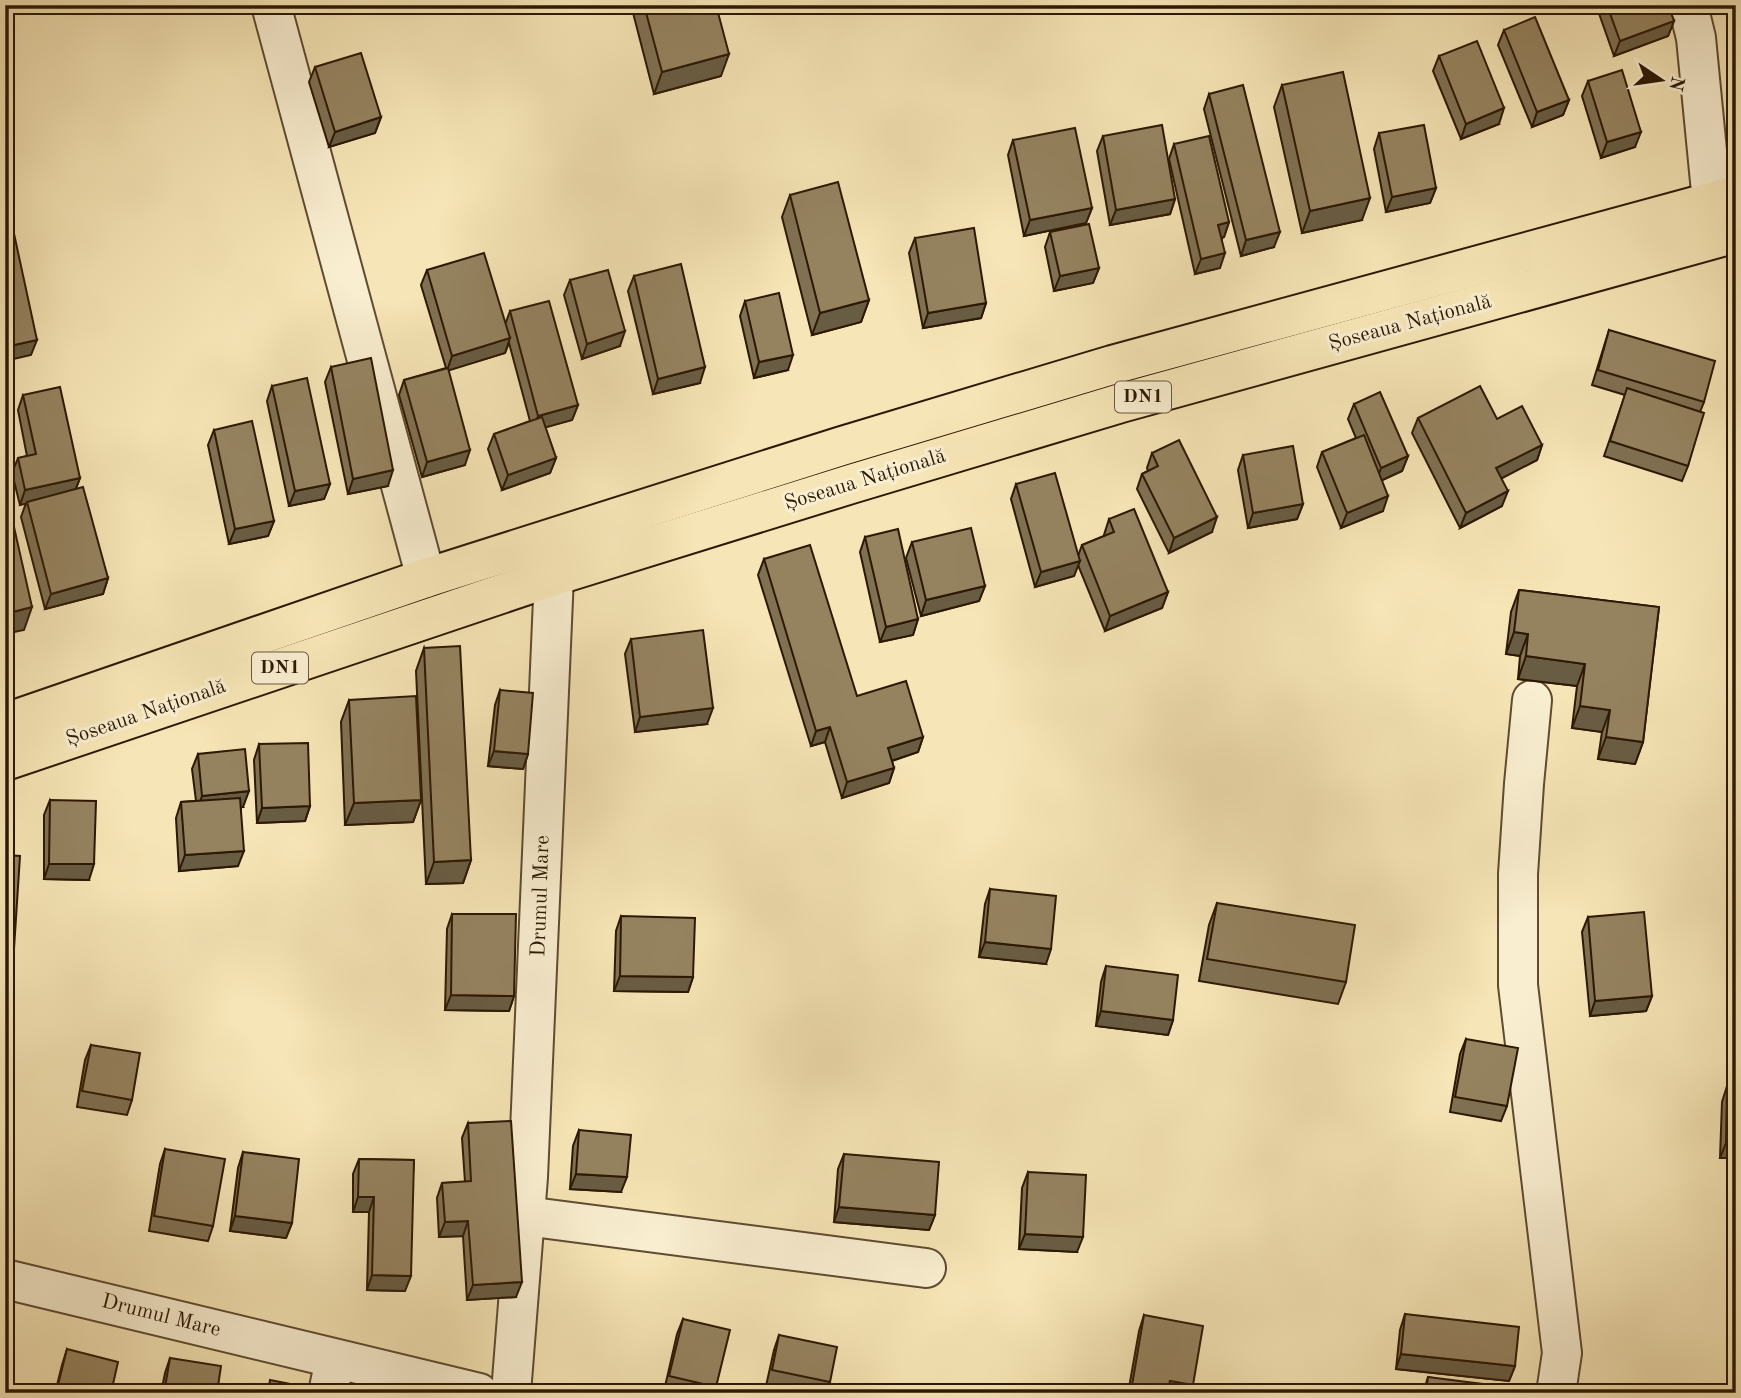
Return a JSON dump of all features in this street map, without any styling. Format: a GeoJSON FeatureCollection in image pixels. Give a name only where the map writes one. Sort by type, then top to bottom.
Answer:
{"type":"FeatureCollection","features":[{"type":"Feature","properties":{"kind":"highway","name":"Șoseaua Națională"},"geometry":{"type":"LineString","coordinates":[[5,723],[426,578],[842,446],[1112,365],[1724,199]]}},
{"type":"Feature","properties":{"kind":"highway","name":"Șoseaua Națională"},"geometry":{"type":"LineString","coordinates":[[5,761],[554,576],[851,484],[1121,403],[1736,233]]}},
{"type":"Feature","properties":{"kind":"street"},"geometry":{"type":"LineString","coordinates":[[271,5],[426,578]]}},
{"type":"Feature","properties":{"kind":"street"},"geometry":{"type":"LineString","coordinates":[[1688,5],[1724,199]]}},
{"type":"Feature","properties":{"kind":"street","name":"Drumul Mare"},"geometry":{"type":"LineString","coordinates":[[511,1393],[525,1216],[554,576]]}},
{"type":"Feature","properties":{"kind":"street"},"geometry":{"type":"LineString","coordinates":[[1532,700],[1518,874],[1518,985],[1562,1353],[1556,1393]]}},
{"type":"Feature","properties":{"kind":"street"},"geometry":{"type":"LineString","coordinates":[[525,1216],[926,1268]]}},
{"type":"Feature","properties":{"kind":"street","name":"Drumul Mare"},"geometry":{"type":"LineString","coordinates":[[5,1279],[331,1376],[479,1393]]}},
{"type":"Feature","properties":{"kind":"building"},"geometry":{"type":"Polygon","coordinates":[[[644,5],[716,5],[729,54],[662,72],[644,5]]]}},
{"type":"Feature","properties":{"kind":"building"},"geometry":{"type":"Polygon","coordinates":[[[1607,5],[1668,5],[1674,21],[1620,41],[1607,5]]]}},
{"type":"Feature","properties":{"kind":"building"},"geometry":{"type":"Polygon","coordinates":[[[1535,17],[1569,100],[1537,112],[1504,30],[1535,17]]]}},
{"type":"Feature","properties":{"kind":"building"},"geometry":{"type":"Polygon","coordinates":[[[1477,41],[1504,108],[1466,124],[1439,56],[1477,41]]]}},
{"type":"Feature","properties":{"kind":"building"},"geometry":{"type":"Polygon","coordinates":[[[361,53],[381,117],[335,132],[315,67],[361,53]]]}},
{"type":"Feature","properties":{"kind":"building"},"geometry":{"type":"Polygon","coordinates":[[[1622,70],[1641,132],[1607,142],[1588,81],[1622,70]]]}},
{"type":"Feature","properties":{"kind":"building"},"geometry":{"type":"Polygon","coordinates":[[[1343,72],[1370,198],[1310,211],[1282,85],[1343,72]]]}},
{"type":"Feature","properties":{"kind":"building"},"geometry":{"type":"Polygon","coordinates":[[[1243,85],[1280,232],[1246,240],[1209,94],[1243,85]]]}},
{"type":"Feature","properties":{"kind":"building"},"geometry":{"type":"Polygon","coordinates":[[[1162,125],[1175,199],[1116,210],[1103,136],[1162,125]]]}},
{"type":"Feature","properties":{"kind":"building"},"geometry":{"type":"Polygon","coordinates":[[[1424,125],[1436,188],[1392,197],[1379,133],[1424,125]]]}},
{"type":"Feature","properties":{"kind":"building"},"geometry":{"type":"Polygon","coordinates":[[[1075,128],[1092,208],[1030,220],[1013,140],[1075,128]]]}},
{"type":"Feature","properties":{"kind":"building"},"geometry":{"type":"Polygon","coordinates":[[[1209,136],[1229,222],[1218,225],[1225,253],[1201,259],[1174,144],[1209,136]]]}},
{"type":"Feature","properties":{"kind":"building"},"geometry":{"type":"Polygon","coordinates":[[[838,182],[869,300],[820,313],[790,195],[838,182]]]}},
{"type":"Feature","properties":{"kind":"building"},"geometry":{"type":"Polygon","coordinates":[[[1089,224],[1099,268],[1060,276],[1050,232],[1089,224]]]}},
{"type":"Feature","properties":{"kind":"building"},"geometry":{"type":"Polygon","coordinates":[[[974,228],[986,303],[928,313],[915,238],[974,228]]]}},
{"type":"Feature","properties":{"kind":"building"},"geometry":{"type":"Polygon","coordinates":[[[13,229],[37,340],[5,347],[5,231],[13,229]]]}},
{"type":"Feature","properties":{"kind":"building"},"geometry":{"type":"Polygon","coordinates":[[[484,253],[510,338],[452,356],[427,270],[484,253]]]}},
{"type":"Feature","properties":{"kind":"building"},"geometry":{"type":"Polygon","coordinates":[[[681,264],[705,367],[658,379],[634,276],[681,264]]]}},
{"type":"Feature","properties":{"kind":"building"},"geometry":{"type":"Polygon","coordinates":[[[608,270],[625,331],[587,344],[570,280],[608,270]]]}},
{"type":"Feature","properties":{"kind":"building"},"geometry":{"type":"Polygon","coordinates":[[[779,293],[793,355],[759,362],[745,301],[779,293]]]}},
{"type":"Feature","properties":{"kind":"building"},"geometry":{"type":"Polygon","coordinates":[[[549,301],[578,405],[538,416],[510,311],[549,301]]]}},
{"type":"Feature","properties":{"kind":"building"},"geometry":{"type":"Polygon","coordinates":[[[1609,330],[1715,361],[1704,402],[1598,370],[1609,330]]]}},
{"type":"Feature","properties":{"kind":"building"},"geometry":{"type":"Polygon","coordinates":[[[371,358],[393,470],[353,479],[331,367],[371,358]]]}},
{"type":"Feature","properties":{"kind":"building"},"geometry":{"type":"Polygon","coordinates":[[[448,368],[470,450],[427,462],[404,380],[448,368]]]}},
{"type":"Feature","properties":{"kind":"building"},"geometry":{"type":"Polygon","coordinates":[[[307,378],[330,484],[295,491],[272,386],[307,378]]]}},
{"type":"Feature","properties":{"kind":"building"},"geometry":{"type":"Polygon","coordinates":[[[1480,386],[1497,419],[1522,406],[1542,445],[1496,468],[1508,491],[1466,513],[1418,418],[1480,386]]]}},
{"type":"Feature","properties":{"kind":"building"},"geometry":{"type":"Polygon","coordinates":[[[60,387],[80,478],[25,490],[18,458],[36,454],[23,395],[60,387]]]}},
{"type":"Feature","properties":{"kind":"building"},"geometry":{"type":"Polygon","coordinates":[[[1627,388],[1704,413],[1688,466],[1610,441],[1627,388]]]}},
{"type":"Feature","properties":{"kind":"building"},"geometry":{"type":"Polygon","coordinates":[[[1380,392],[1408,456],[1381,468],[1354,404],[1380,392]]]}},
{"type":"Feature","properties":{"kind":"building"},"geometry":{"type":"Polygon","coordinates":[[[542,417],[556,458],[508,475],[494,434],[542,417]]]}},
{"type":"Feature","properties":{"kind":"building"},"geometry":{"type":"Polygon","coordinates":[[[252,421],[274,521],[235,529],[214,430],[252,421]]]}},
{"type":"Feature","properties":{"kind":"building"},"geometry":{"type":"Polygon","coordinates":[[[1364,435],[1388,496],[1347,513],[1322,452],[1364,435]]]}},
{"type":"Feature","properties":{"kind":"building"},"geometry":{"type":"Polygon","coordinates":[[[1179,440],[1217,517],[1174,538],[1142,474],[1158,466],[1152,453],[1179,440]]]}},
{"type":"Feature","properties":{"kind":"building"},"geometry":{"type":"Polygon","coordinates":[[[1293,446],[1303,504],[1253,513],[1243,455],[1293,446]]]}},
{"type":"Feature","properties":{"kind":"building"},"geometry":{"type":"Polygon","coordinates":[[[1055,473],[1080,561],[1041,572],[1016,484],[1055,473]]]}},
{"type":"Feature","properties":{"kind":"building"},"geometry":{"type":"Polygon","coordinates":[[[5,487],[32,607],[5,614],[5,487]]]}},
{"type":"Feature","properties":{"kind":"building"},"geometry":{"type":"Polygon","coordinates":[[[83,487],[108,578],[51,594],[27,502],[83,487]]]}},
{"type":"Feature","properties":{"kind":"building"},"geometry":{"type":"Polygon","coordinates":[[[1134,509],[1168,592],[1110,616],[1082,545],[1114,532],[1109,519],[1134,509]]]}},
{"type":"Feature","properties":{"kind":"building"},"geometry":{"type":"Polygon","coordinates":[[[971,528],[985,586],[926,600],[912,542],[971,528]]]}},
{"type":"Feature","properties":{"kind":"building"},"geometry":{"type":"Polygon","coordinates":[[[898,529],[918,619],[886,627],[865,537],[898,529]]]}},
{"type":"Feature","properties":{"kind":"building"},"geometry":{"type":"Polygon","coordinates":[[[810,545],[857,696],[906,681],[923,737],[888,748],[894,768],[847,782],[830,727],[816,731],[764,559],[810,545]]]}},
{"type":"Feature","properties":{"kind":"building"},"geometry":{"type":"Polygon","coordinates":[[[1519,590],[1659,607],[1643,742],[1606,737],[1610,710],[1580,706],[1585,664],[1526,656],[1528,634],[1514,632],[1519,590]]]}},
{"type":"Feature","properties":{"kind":"building"},"geometry":{"type":"Polygon","coordinates":[[[703,630],[713,708],[640,717],[631,639],[703,630]]]}},
{"type":"Feature","properties":{"kind":"building"},"geometry":{"type":"Polygon","coordinates":[[[460,646],[471,860],[434,862],[424,648],[460,646]]]}},
{"type":"Feature","properties":{"kind":"building"},"geometry":{"type":"Polygon","coordinates":[[[500,690],[533,693],[528,754],[494,751],[500,690]]]}},
{"type":"Feature","properties":{"kind":"building"},"geometry":{"type":"Polygon","coordinates":[[[416,696],[421,800],[354,803],[349,700],[416,696]]]}},
{"type":"Feature","properties":{"kind":"building"},"geometry":{"type":"Polygon","coordinates":[[[308,743],[310,806],[262,808],[259,744],[308,743]]]}},
{"type":"Feature","properties":{"kind":"building"},"geometry":{"type":"Polygon","coordinates":[[[245,749],[249,791],[202,796],[198,754],[245,749]]]}},
{"type":"Feature","properties":{"kind":"building"},"geometry":{"type":"Polygon","coordinates":[[[240,798],[244,851],[185,855],[181,802],[240,798]]]}},
{"type":"Feature","properties":{"kind":"building"},"geometry":{"type":"Polygon","coordinates":[[[50,800],[96,801],[94,864],[49,864],[50,800]]]}},
{"type":"Feature","properties":{"kind":"building"},"geometry":{"type":"Polygon","coordinates":[[[5,855],[20,856],[12,980],[5,979],[5,855]]]}},
{"type":"Feature","properties":{"kind":"building"},"geometry":{"type":"Polygon","coordinates":[[[990,889],[1056,896],[1051,949],[985,942],[990,889]]]}},
{"type":"Feature","properties":{"kind":"building"},"geometry":{"type":"Polygon","coordinates":[[[1217,903],[1355,925],[1346,982],[1207,959],[1217,903]]]}},
{"type":"Feature","properties":{"kind":"building"},"geometry":{"type":"Polygon","coordinates":[[[1644,912],[1652,996],[1595,1001],[1588,917],[1644,912]]]}},
{"type":"Feature","properties":{"kind":"building"},"geometry":{"type":"Polygon","coordinates":[[[452,914],[516,914],[514,996],[451,995],[452,914]]]}},
{"type":"Feature","properties":{"kind":"building"},"geometry":{"type":"Polygon","coordinates":[[[621,916],[695,918],[693,977],[620,976],[621,916]]]}},
{"type":"Feature","properties":{"kind":"building"},"geometry":{"type":"Polygon","coordinates":[[[1106,966],[1178,975],[1173,1020],[1101,1011],[1106,966]]]}},
{"type":"Feature","properties":{"kind":"building"},"geometry":{"type":"Polygon","coordinates":[[[1466,1039],[1518,1048],[1507,1106],[1455,1097],[1466,1039]]]}},
{"type":"Feature","properties":{"kind":"building"},"geometry":{"type":"Polygon","coordinates":[[[91,1045],[140,1053],[132,1100],[82,1091],[91,1045]]]}},
{"type":"Feature","properties":{"kind":"building"},"geometry":{"type":"Polygon","coordinates":[[[1727,1086],[1736,1087],[1736,1143],[1726,1143],[1727,1086]]]}},
{"type":"Feature","properties":{"kind":"building"},"geometry":{"type":"Polygon","coordinates":[[[511,1121],[522,1282],[473,1285],[468,1221],[445,1222],[442,1183],[471,1181],[468,1123],[511,1121]]]}},
{"type":"Feature","properties":{"kind":"building"},"geometry":{"type":"Polygon","coordinates":[[[579,1130],[631,1135],[627,1177],[576,1174],[579,1130]]]}},
{"type":"Feature","properties":{"kind":"building"},"geometry":{"type":"Polygon","coordinates":[[[165,1149],[225,1159],[213,1226],[154,1216],[165,1149]]]}},
{"type":"Feature","properties":{"kind":"building"},"geometry":{"type":"Polygon","coordinates":[[[243,1152],[299,1159],[292,1223],[235,1216],[243,1152]]]}},
{"type":"Feature","properties":{"kind":"building"},"geometry":{"type":"Polygon","coordinates":[[[844,1154],[939,1162],[935,1215],[839,1207],[844,1154]]]}},
{"type":"Feature","properties":{"kind":"building"},"geometry":{"type":"Polygon","coordinates":[[[359,1159],[414,1160],[411,1276],[372,1275],[374,1197],[358,1197],[359,1159]]]}},
{"type":"Feature","properties":{"kind":"building"},"geometry":{"type":"Polygon","coordinates":[[[1028,1172],[1086,1175],[1083,1237],[1025,1234],[1028,1172]]]}},
{"type":"Feature","properties":{"kind":"building"},"geometry":{"type":"Polygon","coordinates":[[[1405,1314],[1519,1327],[1515,1366],[1401,1354],[1405,1314]]]}},
{"type":"Feature","properties":{"kind":"building"},"geometry":{"type":"Polygon","coordinates":[[[1144,1315],[1203,1326],[1193,1385],[1170,1381],[1167,1393],[1131,1391],[1144,1315]]]}},
{"type":"Feature","properties":{"kind":"building"},"geometry":{"type":"Polygon","coordinates":[[[683,1319],[730,1330],[716,1387],[669,1376],[683,1319]]]}},
{"type":"Feature","properties":{"kind":"building"},"geometry":{"type":"Polygon","coordinates":[[[779,1335],[837,1347],[830,1382],[772,1370],[779,1335]]]}},
{"type":"Feature","properties":{"kind":"building"},"geometry":{"type":"Polygon","coordinates":[[[67,1349],[118,1362],[111,1393],[56,1393],[67,1349]]]}},
{"type":"Feature","properties":{"kind":"building"},"geometry":{"type":"Polygon","coordinates":[[[170,1358],[221,1366],[217,1393],[164,1393],[170,1358]]]}},
{"type":"Feature","properties":{"kind":"building"},"geometry":{"type":"Polygon","coordinates":[[[1428,1377],[1498,1386],[1498,1393],[1426,1393],[1428,1377]]]}},
{"type":"Feature","properties":{"kind":"building"},"geometry":{"type":"Polygon","coordinates":[[[270,1380],[311,1388],[310,1393],[268,1393],[270,1380]]]}}]}
